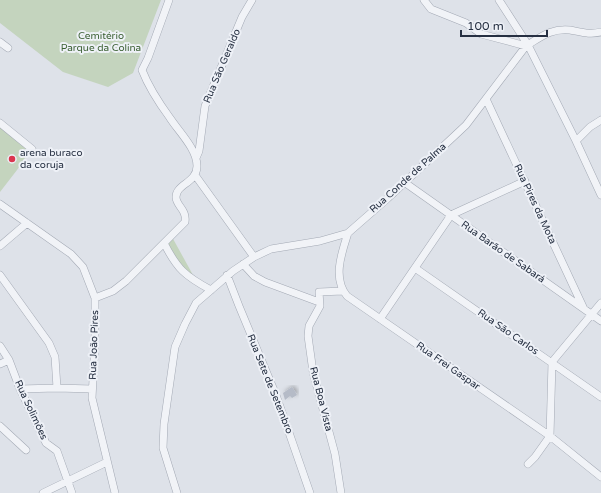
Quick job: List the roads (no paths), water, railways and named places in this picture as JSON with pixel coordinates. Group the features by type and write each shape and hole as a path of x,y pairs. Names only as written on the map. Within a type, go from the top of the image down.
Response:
{"street":[{"path":"169,0 142,70 151,90 189,145 196,158"},
{"name":"Rua São Geraldo","path":"195,176 197,167 196,158 199,151 205,106 242,17 252,0"},
{"path":"424,0 431,9 466,23 481,34 527,46"},
{"path":"499,0 527,46 576,141 601,195"},
{"path":"527,46 539,37 552,31 568,30 591,34 601,32"},
{"path":"0,42 8,48"},
{"name":"Rua Conde de Palma","path":"177,493 163,448 164,424 175,347 196,303 227,275 254,257 271,249 320,241 348,233 466,125 527,46"},
{"name":"Rua Pires da Mota","path":"486,99 584,310"},
{"path":"576,141 590,127 601,120"},
{"path":"0,123 32,149"},
{"path":"95,298 113,291 126,281 185,222 186,218 184,211 176,200 175,196 177,191 195,176 254,257"},
{"path":"380,319 451,215 525,181"},
{"name":"Rua Barão de Sabará","path":"404,182 601,321"},
{"name":"Rua João Pires","path":"0,204 71,254 83,267 95,298 95,342 92,398 115,493"},
{"path":"0,246 27,223"},
{"path":"343,291 340,277 340,260 348,233"},
{"path":"164,243 179,269 188,277 211,290"},
{"path":"243,264 254,276 265,282 320,304"},
{"name":"Rua São Carlos","path":"415,268 601,397"},
{"path":"0,275 49,343 55,357 57,388"},
{"name":"Rua Sete de Setembro","path":"227,275 276,395 310,493"},
{"name":"Rua Boa Vista","path":"341,493 335,454 313,372 308,336 309,326 320,304 319,292 343,291"},
{"name":"Rua Frei Gaspar","path":"343,291 346,296 550,436 601,477"},
{"path":"528,464 550,436 552,362 601,303"},
{"name":"Rua Solimões","path":"0,346 8,360 46,443 57,451 72,493"},
{"path":"0,364 8,360"},
{"path":"20,389 92,389"},
{"path":"0,426 26,450"},
{"path":"43,493 107,462"}],"place":[{"name":"arena buraco da coruja","path":"12,159"}],"park label":[{"name":"Cemitério Parque da Colina","path":"101,42"}]}
